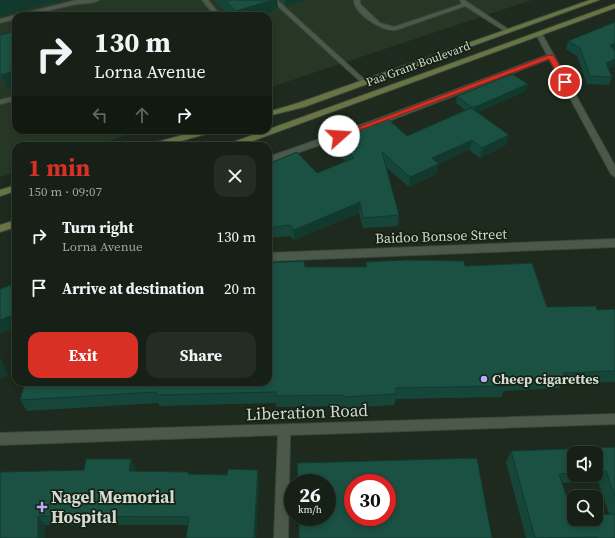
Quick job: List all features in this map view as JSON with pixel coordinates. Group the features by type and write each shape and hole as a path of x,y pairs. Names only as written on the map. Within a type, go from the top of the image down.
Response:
{"main road":[{"name":"Paa Grant Boulevard","path":"272,113 301,105 596,0"},
{"name":"Paa Grant Boulevard","path":"272,131 615,6"},
{"path":"301,105 312,117"},
{"path":"167,142 196,134"},
{"name":"Paa Grant Boulevard","path":"242,142 265,134"},
{"path":"0,193 12,189"},
{"path":"0,229 12,224"}],"street":[{"path":"539,34 615,174"},
{"path":"272,159 390,118 551,56"},
{"name":"Baidoo Bonsoe Street","path":"272,257 615,243"},
{"name":"Liberation Road","path":"0,439 615,419"},
{"path":"281,538 284,430"}],"lane":[{"path":"37,12 77,2 96,0"},
{"path":"205,0 215,12"},
{"path":"274,0 364,82"},
{"path":"357,0 357,4 381,27 386,29 394,29 463,2 508,31"},
{"path":"0,21 12,18"},
{"path":"0,102 12,99"}],"shaded area":[{"path":"0,0 532,0 272,87 272,12 12,12 12,134 130,134 106,142 12,142 12,173 0,177"}],"building":[{"path":"225,0 273,0 236,11"},
{"path":"615,22 615,43 610,45 615,51 615,59 606,63 612,77 590,76 580,48 568,41"},
{"path":"12,32 12,71 1,75 0,73 0,35"},
{"path":"512,74 528,84 475,107 471,107 457,96"},
{"path":"471,108 509,135 482,148 472,140 432,158 439,164 410,177 382,152 399,215 363,218 360,202 294,230 290,225 272,227 272,162 297,152 317,173 354,158 334,139 388,119 407,136"},
{"path":"405,260 464,261 465,266 532,263 547,307 596,306 597,310 615,309 615,371 563,373 565,377 505,380 506,386 396,388 396,394 343,397 343,395 276,396 276,392 156,395 156,392 20,400 24,386 272,386 272,263 304,261 305,267 367,267 366,262"},
{"path":"12,284 12,316 0,320 0,289"},
{"path":"603,447 615,447 615,497 606,471 603,471"},
{"path":"567,449 567,473 559,474 567,498 567,526 603,526 603,515 615,514 615,538 535,538 511,451"},
{"path":"477,458 492,538 299,538 299,526 336,526 336,474 298,474 297,463"},
{"path":"86,459 131,459 129,471 189,472 188,474 227,475 228,469 258,470 254,538 186,538 189,517 38,516 38,538 0,538 0,472 84,470"}],"place":[{"name":"Cheep cigarettes","path":"484,379"},
{"name":"Nagel Memorial Hospital","path":"42,507"}],"route":[{"path":"339,136 551,56 565,82"}]}
